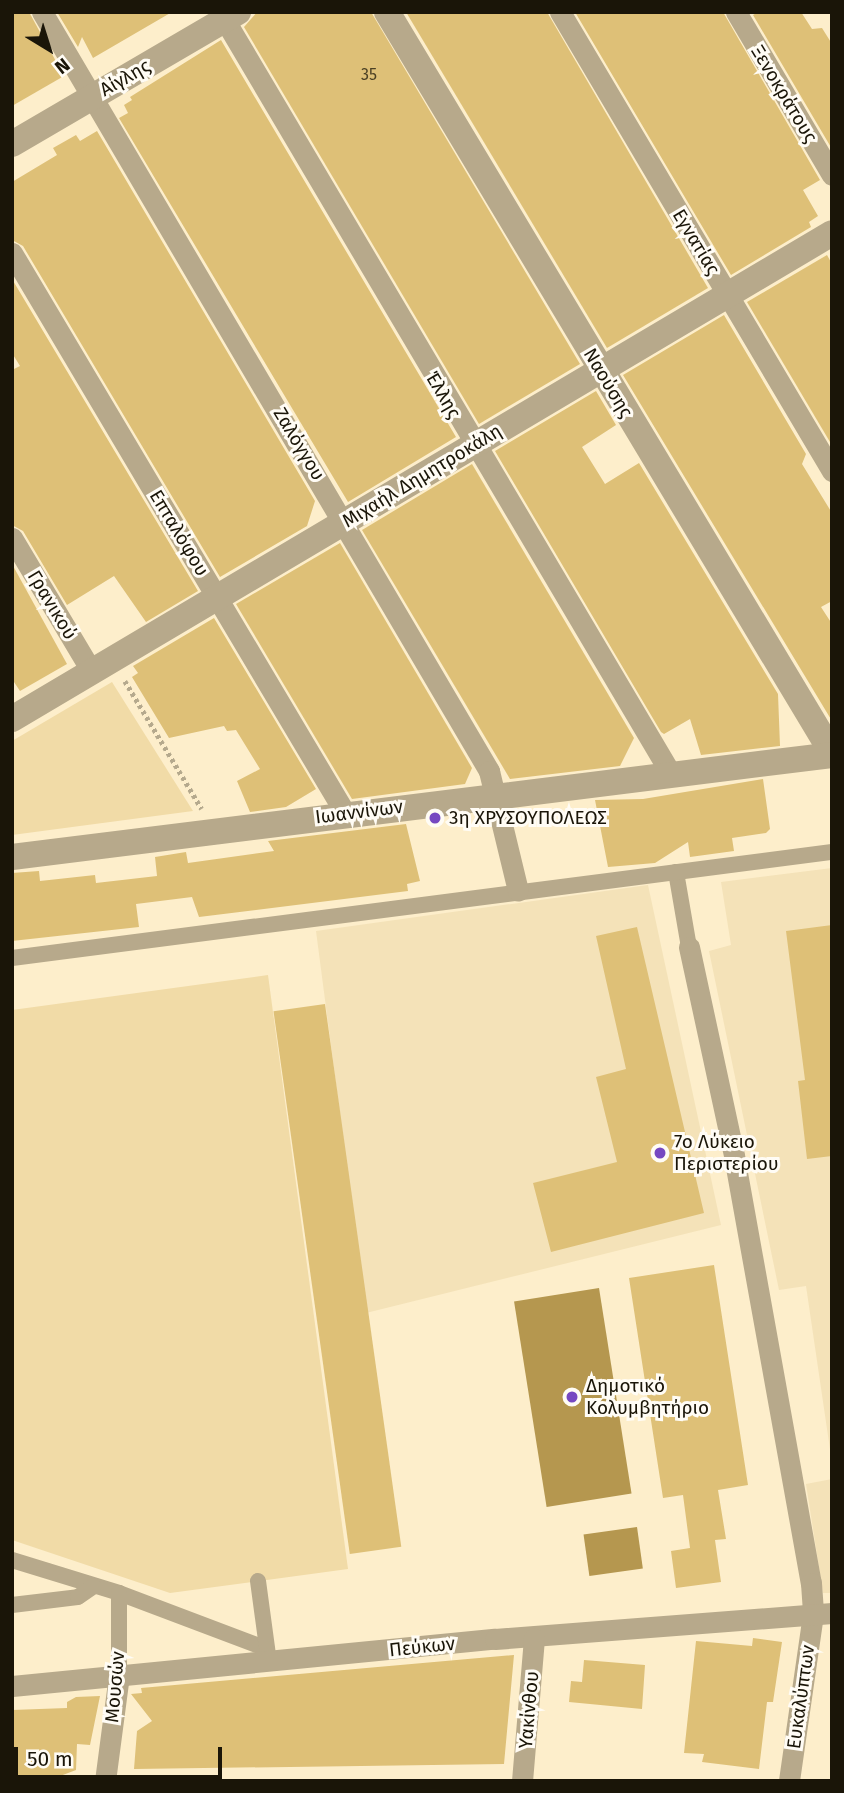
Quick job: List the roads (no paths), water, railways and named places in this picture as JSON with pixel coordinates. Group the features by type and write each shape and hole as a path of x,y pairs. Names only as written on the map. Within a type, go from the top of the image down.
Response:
{"street":[{"name":"Ζαλόγγου","path":"42,12 345,522 489,771 498,796 518,891"},
{"name":"Ναούσης","path":"387,12 832,754"},
{"name":"Εγνατίας","path":"560,12 832,471"},
{"name":"Ξενοκράτους","path":"736,12 832,175"},
{"name":"Αίγλης","path":"12,144 228,15"},
{"name":"Έλλης","path":"228,15 473,446 671,774"},
{"name":"Μιχαήλ Δημητροκάλη","path":"12,719 832,233"},
{"name":"Επταλόφου","path":"12,253 345,813"},
{"name":"Γρανικού","path":"12,538 103,666"},
{"name":"Ιωαννίνων","path":"12,858 345,813 832,754"},
{"path":"12,958 832,852"},
{"path":"676,872 689,947"},
{"name":"Ευκαλύπτων","path":"689,947 758,1285 811,1583 822,1613 789,1781"},
{"path":"12,1560 119,1594 268,1654 258,1581"},
{"path":"12,1605 78,1597 94,1586"},
{"name":"Μουσών","path":"105,1781 119,1675 119,1594"},
{"name":"Πεύκων","path":"12,1686 119,1675 268,1654 534,1639 822,1613"},
{"name":"Υακίνθου","path":"522,1781 534,1639"}],"place":[{"name":"3η ΧΡΥΣΟΥΠΟΛΕΩΣ","path":"435,818"},
{"name":"7ο Λύκειο Περιστερίου","path":"660,1153"},
{"name":"Δημοτικό Κολυμβητήριο","path":"572,1397"}]}
